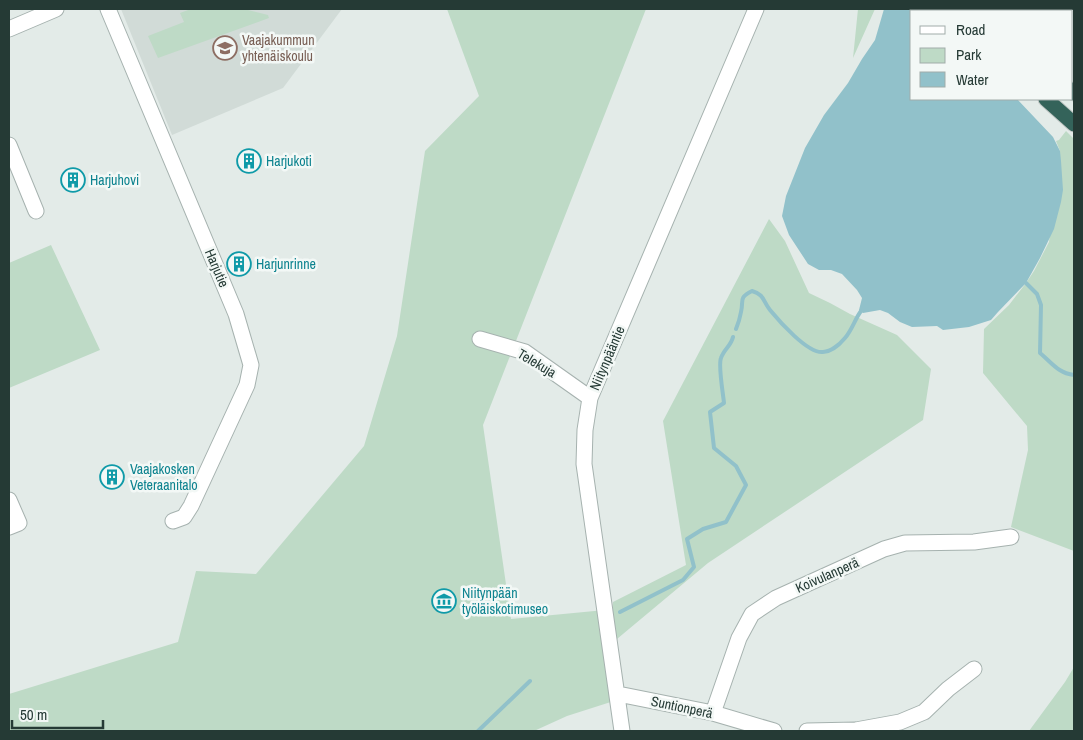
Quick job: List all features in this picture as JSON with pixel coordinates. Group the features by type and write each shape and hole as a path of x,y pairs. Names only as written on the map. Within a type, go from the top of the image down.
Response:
{"highway":[{"path":"1047,100 1074,124"}],"street":[{"path":"9,30 56,9"},
{"name":"Harjutie","path":"108,9 236,314 251,365 247,385 191,506 184,516 173,521"},
{"name":"Niitynpääntie","path":"622,731 584,464 585,430 590,398 756,9"},
{"path":"9,145 36,211"},
{"name":"Telekuja","path":"480,339 525,352 590,398"},
{"path":"9,500 19,523 9,527"},
{"name":"Koivulanperä","path":"712,713 739,638 752,614 776,598 884,549 905,543 974,542 1011,537"},
{"path":"807,731 856,730 900,722 924,712 974,669"},
{"name":"Suntionperä","path":"618,694 712,713 774,731"}],"shaded area":[{"name":"Vaajakummun yhtenäiskoulu","path":"121,9 342,9 283,88 172,135"}],"green space":[{"path":"191,9 244,9 268,15 269,18 158,58 148,36 184,22 180,13"},
{"path":"447,9 646,9 483,425 511,619 605,610 617,700 567,716 534,731 9,731 9,694 178,642 196,571 256,574 364,446 397,336 425,151 479,96"},
{"path":"858,9 875,9 853,58"},
{"path":"1066,131 1074,139 1074,551 1011,527 1028,450 1027,426 983,373 984,329 1009,305 1026,283 1049,242 1060,151 1056,141"},
{"path":"769,219 785,241 809,293 897,335 931,369 923,420 708,563 611,644 613,602 686,565 663,421"},
{"path":"51,245 100,350 9,388 9,263"},
{"path":"1074,667 1074,728 1072,731 1029,731 1065,682"}],"water":[{"path":"884,9 919,9 920,10 910,10 910,100 1018,100 1053,137 1060,151 1063,190 1054,229 1026,283 991,320 969,327 943,330 937,326 912,327 880,310 863,313 859,310 862,298 842,274 831,270 819,270 808,264 789,235 782,216 786,196 805,148 824,115 848,83 875,40"}],"waterway":[{"path":"1026,283 1037,294 1041,305 1040,353 1059,370 1074,375"},
{"path":"736,329 742,308 742,300 752,291 761,296 770,310 794,336 817,351 829,351 841,343 850,332 861,311"},
{"path":"620,612 683,580 694,567 687,539 703,529 726,522 746,485 736,466 714,448 710,412 724,403 720,362 733,337"},
{"path":"478,731 530,681"}],"place":[{"name":"Vaajakummun yhtenäiskoulu","path":"225,48"},
{"name":"Harjukoti","path":"249,161"},
{"name":"Harjuhovi","path":"73,180"},
{"name":"Harjunrinne","path":"239,264"},
{"name":"Vaajakosken Veteraanitalo","path":"112,477"},
{"name":"Niitynpään työläiskotimuseo","path":"444,601"}]}
